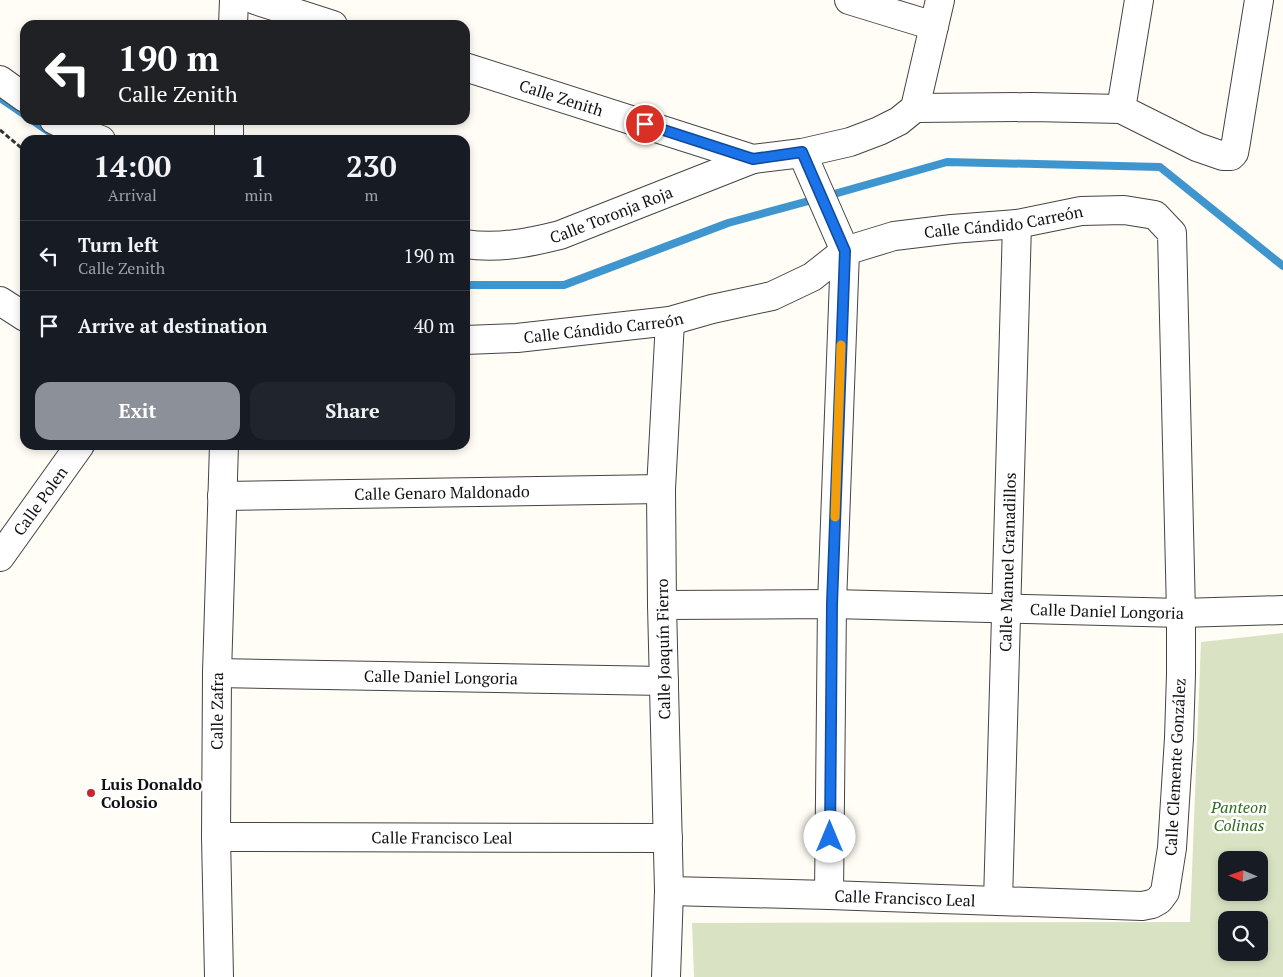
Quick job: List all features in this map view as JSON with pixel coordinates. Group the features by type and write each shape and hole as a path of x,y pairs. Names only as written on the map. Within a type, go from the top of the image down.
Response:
{"street":[{"path":"233,20 234,0"},
{"path":"255,0 317,20"},
{"path":"849,0 937,13 915,108 1032,107 1121,109 1197,147 1223,156 1231,156 1234,153 1259,0"},
{"path":"1121,109 1139,0"},
{"name":"Calle Zenith","path":"470,69 753,159 802,152 850,142 880,131 899,121 915,108"},
{"path":"0,80 20,94"},
{"path":"64,125 87,135"},
{"path":"802,152 840,240 832,604 829,895"},
{"name":"Calle Toronja Roja","path":"470,244 501,246 531,242 560,234 753,159"},
{"name":"Calle Cándido Carreón","path":"470,340 517,338 670,321 772,296 812,278 840,240 1017,224 1080,211 1124,210 1155,215 1172,233 1181,613"},
{"name":"Calle Manuel Granadillos","path":"998,901 1017,224"},
{"path":"0,301 20,314"},
{"name":"Calle Joaquín Fierro","path":"666,977 669,891 661,489 670,321"},
{"name":"Calle Polen","path":"4,544 76,450"},
{"name":"Calle Zafra","path":"218,977 216,837 217,673 224,450"},
{"name":"Calle Genaro Maldonado","path":"222,496 661,489"},
{"name":"Calle Daniel Longoria","path":"662,605 832,604 1181,613 1283,610"},
{"name":"Calle Clemente González","path":"1142,906 1159,900 1165,892 1172,848 1179,738 1181,613"},
{"name":"Calle Daniel Longoria","path":"217,673 664,681"},
{"name":"Calle Francisco Leal","path":"216,837 668,838"},
{"name":"Calle Francisco Leal","path":"669,891 1142,906"}],"path":[{"path":"0,130 20,147"}],"green space":[{"name":"Panteon Colinas","path":"1283,633 1283,977 694,977 692,923 1190,922 1201,642"}],"waterway":[{"path":"0,98 20,112"},
{"path":"39,125 54,135"},
{"path":"827,196 947,162 1160,167 1283,266"},
{"path":"470,285 564,285 728,223 816,199"}],"slow traffic":[{"path":"835,517 841,345"}],"place":[{"name":"Luis Donaldo Colosio","path":"91,793"}],"route":[{"path":"645,124 753,159 802,152 845,251 832,604 830,837"}]}
